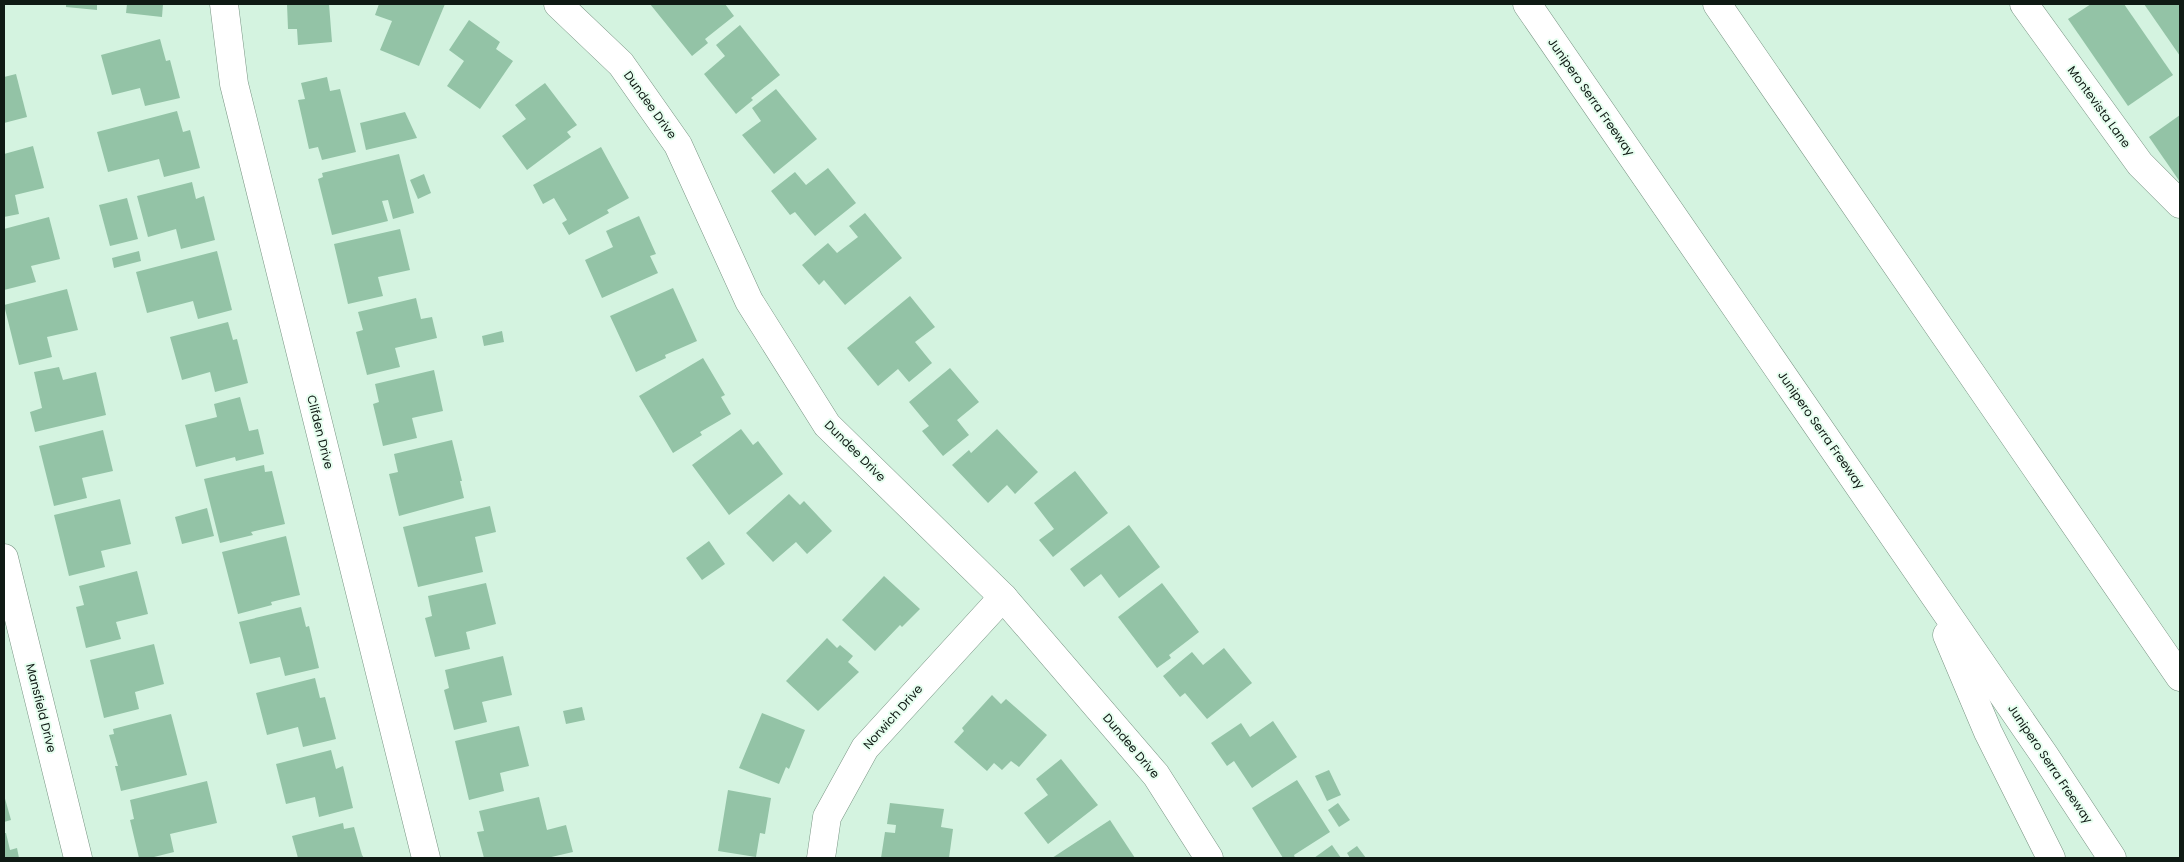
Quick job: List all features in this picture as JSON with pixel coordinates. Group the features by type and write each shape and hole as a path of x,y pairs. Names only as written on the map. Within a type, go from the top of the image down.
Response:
{"main road":[{"name":"Clifden Drive","path":"224,4 234,84 426,858"},
{"name":"Dundee Drive","path":"558,4 621,64 678,145 749,301 827,425 1003,597 1156,775 1209,858"},
{"name":"Junipero Serra Freeway","path":"1527,4 1926,583 2112,858"},
{"path":"1717,4 2180,677"},
{"name":"Montevista Lane","path":"2024,4 2140,164 2180,204"},
{"name":"Mansfield Drive","path":"4,558 78,858"},
{"path":"1926,583 1988,732 2051,858"},
{"name":"Norwich Drive","path":"820,858 827,816 865,748 1003,597"}],"building":[{"path":"66,4 97,4 97,10 66,7"},
{"path":"127,4 163,4 162,17 126,13"},
{"path":"287,4 329,4 332,42 298,45 297,29 288,29"},
{"path":"379,4 445,4 419,66 380,50 392,21 375,15"},
{"path":"650,4 725,4 734,16 705,39 708,43 692,56"},
{"path":"2091,4 2124,4 2173,75 2128,106 2068,19"},
{"path":"2144,4 2180,4 2180,56"},
{"path":"469,20 500,42 496,49 513,61 480,109 447,86 464,61 449,50"},
{"path":"740,25 780,75 751,98 753,100 736,114 704,74 725,56 716,45"},
{"path":"160,39 166,61 170,60 180,98 145,106 140,88 112,95 101,55"},
{"path":"16,74 27,117 4,123 4,77"},
{"path":"327,77 330,91 340,89 356,152 322,160 318,147 309,149 298,100 305,99 301,83"},
{"path":"545,83 577,125 567,132 571,137 527,170 502,136 526,119 515,105"},
{"path":"776,89 817,139 774,174 742,135 761,121 752,108"},
{"path":"177,111 183,132 190,130 200,168 164,177 159,159 108,172 97,132"},
{"path":"405,112 417,138 366,150 360,123"},
{"path":"2180,115 2180,182 2149,137"},
{"path":"33,146 44,188 15,195 19,214 4,217 4,154"},
{"path":"601,147 629,198 607,210 609,213 569,235 562,223 567,220 554,198 543,204 533,185"},
{"path":"399,154 414,213 393,219 388,200 382,201 388,221 332,235 318,179 323,177 322,173"},
{"path":"828,168 856,203 815,236 795,212 790,215 771,191 795,172 806,185"},
{"path":"424,174 431,193 418,199 410,180"},
{"path":"192,182 196,199 204,196 215,240 181,249 176,229 148,237 137,196"},
{"path":"127,198 138,239 110,246 99,205"},
{"path":"865,213 902,258 845,305 824,280 819,285 802,265 828,243 837,253 858,237 849,226"},
{"path":"639,216 656,254 650,256 658,273 602,298 585,260 613,247 606,231"},
{"path":"49,217 60,259 31,266 36,282 4,290 4,229"},
{"path":"400,229 410,270 378,277 383,296 348,304 334,244"},
{"path":"139,251 141,261 114,268 112,258"},
{"path":"217,251 232,310 198,319 193,301 147,313 136,272"},
{"path":"673,288 697,341 665,355 666,358 636,372 610,316"},
{"path":"67,289 78,330 47,337 52,357 19,365 4,305"},
{"path":"910,296 935,327 915,342 932,363 909,382 898,369 878,386 847,348"},
{"path":"416,298 421,319 432,317 437,338 395,348 400,367 367,375 356,332 363,330 358,312"},
{"path":"228,322 233,340 237,339 248,383 215,392 210,372 182,380 170,337"},
{"path":"502,331 504,342 484,346 482,336"},
{"path":"703,358 725,395 721,397 731,414 700,432 702,435 673,453 639,396"},
{"path":"59,367 63,380 96,372 106,415 35,432 30,412 42,408 34,372"},
{"path":"950,368 979,402 957,420 969,435 943,456 922,431 929,426 909,402"},
{"path":"434,370 443,411 412,418 417,438 383,446 373,404 379,402 375,384"},
{"path":"240,397 249,431 258,429 264,454 236,461 235,457 196,467 185,425 217,417 214,404"},
{"path":"741,429 753,445 758,441 783,474 729,515 692,465"},
{"path":"997,429 1038,472 1015,494 1007,485 988,503 952,465 969,450 971,453"},
{"path":"103,430 113,471 82,478 87,498 54,506 39,446"},
{"path":"452,440 464,498 399,516 389,474 398,472 394,454"},
{"path":"264,465 265,472 272,471 285,524 251,532 253,535 220,543 204,479"},
{"path":"1075,471 1108,513 1053,557 1039,540 1054,529 1034,503"},
{"path":"789,494 800,505 804,501 832,531 807,554 796,542 773,562 746,533"},
{"path":"120,499 131,544 101,551 105,567 69,576 54,515"},
{"path":"490,506 496,532 475,537 483,572 418,587 403,527"},
{"path":"207,508 214,536 182,544 175,517"},
{"path":"1129,525 1160,567 1119,598 1101,574 1084,587 1070,569"},
{"path":"286,536 300,595 271,602 272,605 238,614 222,552"},
{"path":"709,541 725,564 702,580 686,558"},
{"path":"137,571 148,614 116,622 121,639 86,648 76,607 84,605 79,586"},
{"path":"884,576 920,609 902,627 900,625 875,651 842,620"},
{"path":"486,583 496,624 466,632 470,649 435,657 425,618 432,616 428,596"},
{"path":"1162,583 1199,632 1169,655 1171,658 1157,668 1118,617"},
{"path":"301,607 306,627 309,626 319,668 285,676 280,657 250,664 239,622"},
{"path":"827,638 837,648 840,645 853,656 848,662 859,672 818,711 786,681"},
{"path":"154,644 164,684 135,692 139,709 104,718 90,660"},
{"path":"1224,648 1252,683 1207,719 1185,693 1180,697 1163,676 1192,652 1203,665"},
{"path":"503,656 512,695 482,702 487,722 454,730 444,690 449,688 445,670"},
{"path":"315,678 320,698 325,697 336,739 303,747 298,727 267,735 256,693"},
{"path":"992,695 1001,704 1006,699 1047,735 1019,767 1011,761 1002,770 994,763 987,771 954,742 964,731 962,728"},
{"path":"582,707 585,720 566,724 563,711"},
{"path":"762,713 805,730 789,769 786,767 779,784 739,768"},
{"path":"171,714 187,775 121,791 115,766 118,766 109,735 114,734 113,729"},
{"path":"1273,721 1297,757 1252,788 1234,761 1227,766 1211,743 1241,723 1250,737"},
{"path":"519,726 529,766 500,773 504,791 469,800 455,741"},
{"path":"331,750 336,769 343,766 353,808 319,817 315,797 286,804 276,764"},
{"path":"1061,759 1098,805 1048,844 1024,813 1048,795 1036,779"},
{"path":"1329,770 1341,795 1327,801 1315,776"},
{"path":"1297,780 1330,832 1294,855 1295,858 1283,858 1252,808"},
{"path":"207,781 217,823 170,834 174,852 150,858 139,858 130,820 134,819 130,800"},
{"path":"728,790 771,798 765,834 760,833 756,857 718,851"},
{"path":"4,795 11,820 4,822"},
{"path":"539,797 547,830 566,825 573,852 547,858 484,858 477,832 484,831 479,811"},
{"path":"890,803 944,809 941,827 953,829 949,858 881,858 885,832 895,833 896,825 887,824"},
{"path":"1338,803 1350,820 1339,827 1328,810"},
{"path":"1110,820 1135,858 1052,858"},
{"path":"343,823 344,829 354,827 364,858 298,858 292,836"},
{"path":"4,833 6,833 10,850 17,848 19,858 4,858"},
{"path":"1332,845 1341,858 1314,858"},
{"path":"1357,846 1366,858 1350,858 1347,853"}]}
